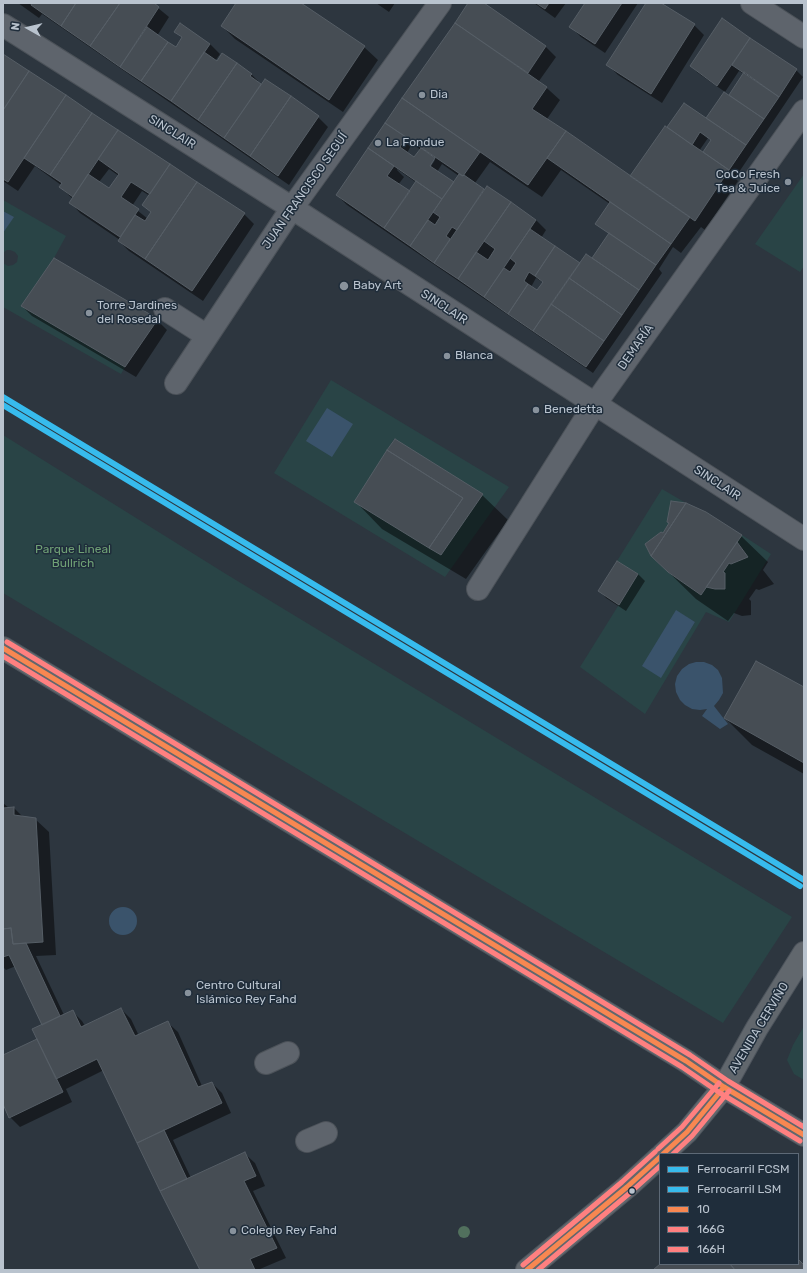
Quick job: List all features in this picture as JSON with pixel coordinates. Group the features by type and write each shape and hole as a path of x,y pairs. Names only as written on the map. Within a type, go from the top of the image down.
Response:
{"main road":[{"path":"3,648 686,1061 724,1087 804,1135"},
{"name":"AVENIDA CERVIÑO","path":"664,1153 687,1132 724,1087 757,1028 804,952"},
{"path":"527,1270 627,1187 659,1158"}],"street":[{"name":"JUAN FRANCISCO SEGUÍ","path":"176,383 292,208 440,3"},
{"path":"752,3 804,37"},
{"name":"SINCLAIR","path":"3,25 292,208 804,539"},
{"name":"DEMARÍA","path":"478,589 595,404 804,111"},
{"path":"165,309 207,336"},
{"path":"266,1063 288,1053"}],"green space":[{"path":"804,174 804,266 800,272 755,244"},
{"path":"3,200 66,236 54,258 21,306 125,367 121,374 3,307 3,263 8,266 13,265 17,262 18,256 15,252 10,250 3,253 3,233 13,217 3,211"},
{"path":"331,380 509,487 445,577 274,473","holes":["394,439 483,494 441,555 387,450"]},
{"name":"Parque Lineal Bullrich","path":"3,435 226,574 792,917 723,1023 3,593"},
{"path":"662,489 686,503 672,502 667,522 669,523 663,533 661,532 645,544 651,556 660,565 701,595 706,587 725,589 725,573 723,572 729,563 731,564 748,557 737,542 742,535 771,554 729,622 706,612 645,714 580,667 638,574 617,561","holes":["676,611 695,622 661,677 643,666"]},
{"path":"804,1026 804,1080 794,1074 787,1060 793,1045"}],"water":[{"path":"3,211 14,217 3,233"},
{"path":"327,408 353,424 332,457 306,441"},
{"path":"676,610 695,622 661,678 642,666"},
{"path":"704,662 712,665 718,670 722,678 723,693 714,706 728,724 720,729 702,716 707,709 692,709 680,700 676,692 675,684 677,676 682,669 689,664"},
{"path":"123,907 133,911 137,921 133,931 123,935 113,931 109,921 113,911"}],"building":[{"path":"32,3 76,3 61,26 31,5"},
{"path":"76,3 120,3 90,46 61,26"},
{"path":"120,3 154,3 159,7 120,67 90,46"},
{"path":"236,3 301,3 365,46 329,100 221,26"},
{"path":"468,3 484,3 546,46 528,73 455,23"},
{"path":"536,3 549,3 545,9"},
{"path":"585,3 622,3 595,44 569,27"},
{"path":"646,3 661,3 695,24 651,94 606,65"},
{"path":"722,18 750,38 717,86 690,66"},
{"path":"180,23 210,44 171,101 141,81 168,42 176,47 182,37 174,32"},
{"path":"455,23 547,87 532,109 566,131 528,185 402,98"},
{"path":"147,27 168,42 141,81 120,67"},
{"path":"750,38 797,69 779,97 732,65"},
{"path":"204,52 217,61 222,53 237,63 198,120 171,101"},
{"path":"3,54 29,71 4,109 3,109"},
{"path":"237,63 252,74 250,76 261,84 224,138 198,120"},
{"path":"29,71 66,95 8,182 3,179 3,110"},
{"path":"744,72 779,97 764,119 729,95"},
{"path":"265,79 291,96 250,156 224,138"},
{"path":"724,92 764,119 746,145 706,118"},
{"path":"66,95 92,113 50,175 24,158"},
{"path":"291,96 319,116 278,176 250,156"},
{"path":"402,98 480,152 463,176 385,123"},
{"path":"684,103 746,145 729,170 703,152 711,140 700,132 692,145 667,127"},
{"path":"92,113 118,130 73,197 59,187 62,183 50,175"},
{"path":"385,123 406,137 400,147 414,157 421,148 435,158 430,166 454,182 442,199 368,148"},
{"path":"665,126 729,170 695,221 630,176"},
{"path":"118,130 170,164 150,194 131,182 121,197 139,209 120,237 69,203 88,174 109,188 119,174 98,159"},
{"path":"566,131 690,217 671,244 547,158"},
{"path":"368,148 394,166 387,176 410,191 384,228 336,195"},
{"path":"170,164 197,182 145,259 118,241 135,215 145,221 151,212 142,205"},
{"path":"459,174 464,175 484,189 457,230 452,227 446,236 450,239 434,263 410,246 428,220 435,225 440,217 433,212"},
{"path":"416,181 442,199 410,246 384,228"},
{"path":"197,182 245,213 192,291 145,259"},
{"path":"487,186 511,202 458,279 434,263"},
{"path":"511,202 536,220 484,297 458,279 476,252 488,260 495,249 484,241"},
{"path":"610,202 671,244 656,265 595,224"},
{"path":"530,229 555,246 535,276 529,272 524,281 528,284 508,314 484,297 504,268 510,272 516,263 510,258"},
{"path":"609,233 656,265 639,290 592,258"},
{"path":"555,246 580,263 533,331 508,314 528,284 537,290 543,282 535,276"},
{"path":"586,254 639,290 622,315 569,278"},
{"name":"Torre Jardines del Rosedal","path":"54,258 158,319 125,367 21,306"},
{"path":"569,278 622,315 604,341 551,304"},
{"path":"551,304 604,341 586,367 533,331"},
{"path":"395,439 483,494 441,555 429,548 463,498 387,450"},
{"path":"387,450 463,498 429,548 354,502"},
{"path":"671,501 686,503 651,556 645,544 661,532 663,533 669,523 667,522"},
{"path":"686,503 706,512 742,535 701,595 668,572 651,556"},
{"path":"737,542 748,557 731,564 729,563 723,572 725,573 725,589 706,587"},
{"path":"617,561 638,574 619,605 598,591"},
{"path":"756,661 804,687 804,763 724,718"},
{"path":"14,807 14,815 36,818 43,942 13,944 11,928 3,929 3,808"},
{"path":"11,928 13,944 26,943 60,1016 42,1025 9,955 3,957 3,929"},
{"path":"121,1008 135,1036 168,1021 198,1087 212,1082 222,1103 137,1143 97,1059 56,1079 32,1029 73,1010 81,1027"},
{"path":"37,1039 63,1092 9,1118 3,1104 3,1055"},
{"path":"164,1130 187,1179 160,1191 137,1143"},
{"path":"245,1152 256,1176 244,1181 277,1248 250,1259 255,1270 200,1270 160,1191"},
{"path":"799,1260 804,1265 804,1270 735,1270 731,1265 799,1265"},
{"path":"659,1265 731,1265 735,1270 653,1270"}],"rail line":[{"name":"FCSM","path":"3,397 804,880"},
{"name":"LSM","path":"3,405 800,886"}],"transit line":[{"name":"166H","path":"7,642 690,1055 728,1081 804,1127"},
{"name":"10","path":"3,648 686,1061 724,1087 804,1135"},
{"name":"166G","path":"3,656 682,1067 720,1093 800,1141"},
{"name":"166H","path":"658,1149 682,1127 719,1083"},
{"name":"10","path":"664,1153 687,1132 724,1087"},
{"name":"166G","path":"674,1153 692,1136 729,1091"},
{"name":"166H","path":"523,1265 622,1182 655,1152"},
{"name":"10","path":"527,1270 627,1187 659,1158"},
{"name":"166G","path":"538,1270 659,1167"}],"place":[{"name":"Dia","path":"422,95"},
{"name":"La Fondue","path":"378,143"},
{"name":"CoCo Fresh Tea & Juice","path":"788,182"},
{"name":"Baby Art","path":"344,286"},
{"name":"Torre Jardines del Rosedal","path":"89,313"},
{"name":"Blanca","path":"447,356"},
{"name":"Benedetta","path":"536,410"},
{"name":"Centro Cultural Islámico Rey Fahd","path":"188,993"},
{"name":"Colegio Rey Fahd","path":"233,1231"}]}
